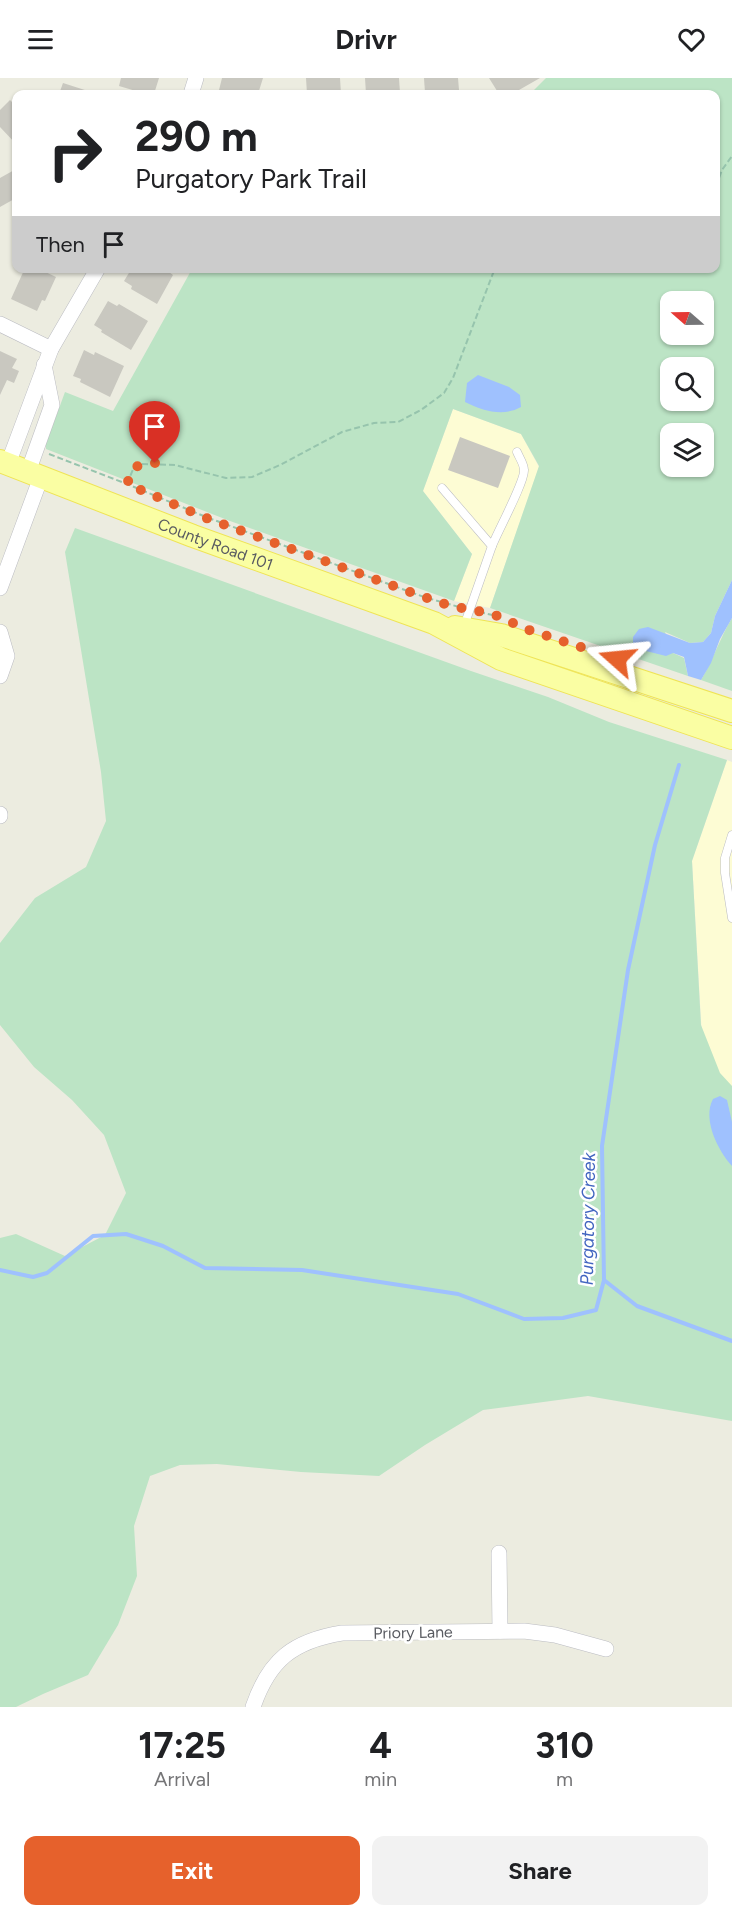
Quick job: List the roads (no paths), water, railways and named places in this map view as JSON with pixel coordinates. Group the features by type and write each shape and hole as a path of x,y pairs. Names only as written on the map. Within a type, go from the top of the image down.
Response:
{"main road":[{"name":"County Road 101","path":"19,468 193,536 434,623 465,625 501,635 732,711"},
{"name":"County Road 101","path":"465,625 501,659 732,738"}],"street":[{"path":"0,588 19,468 44,365 95,273"},
{"path":"0,324 51,349"},
{"path":"19,468 36,450 52,405 44,365"},
{"path":"0,632 7,656 0,676"},
{"path":"500,1553 500,1631"},
{"name":"Priory Lane","path":"253,1707 267,1675 280,1658 299,1645 319,1637 342,1633 525,1631 555,1635 606,1649"}],"lane":[{"path":"465,625 492,546 522,482 524,468 517,452"},
{"path":"442,488 492,546"},
{"path":"732,835 725,865 732,918"}],"water":[{"path":"478,375 509,387 520,395 521,407 507,412 493,412 465,402 467,383"},
{"path":"732,580 732,618 701,680 688,676 684,657 673,653 666,656 642,650 633,645 633,637 639,629 648,627 690,643 703,642 711,633 715,616"},
{"path":"720,1096 727,1100 732,1122 732,1166 717,1143 710,1125 710,1107 713,1099"}],"waterway":[{"name":"Purgatory Creek","path":"0,1270 33,1277 47,1273 93,1236 126,1234 163,1246 205,1268 302,1270 458,1294 524,1319 563,1318 596,1310 604,1280 602,1146 628,970 655,845 679,765"},
{"path":"604,1280 637,1306 732,1341"}]}
